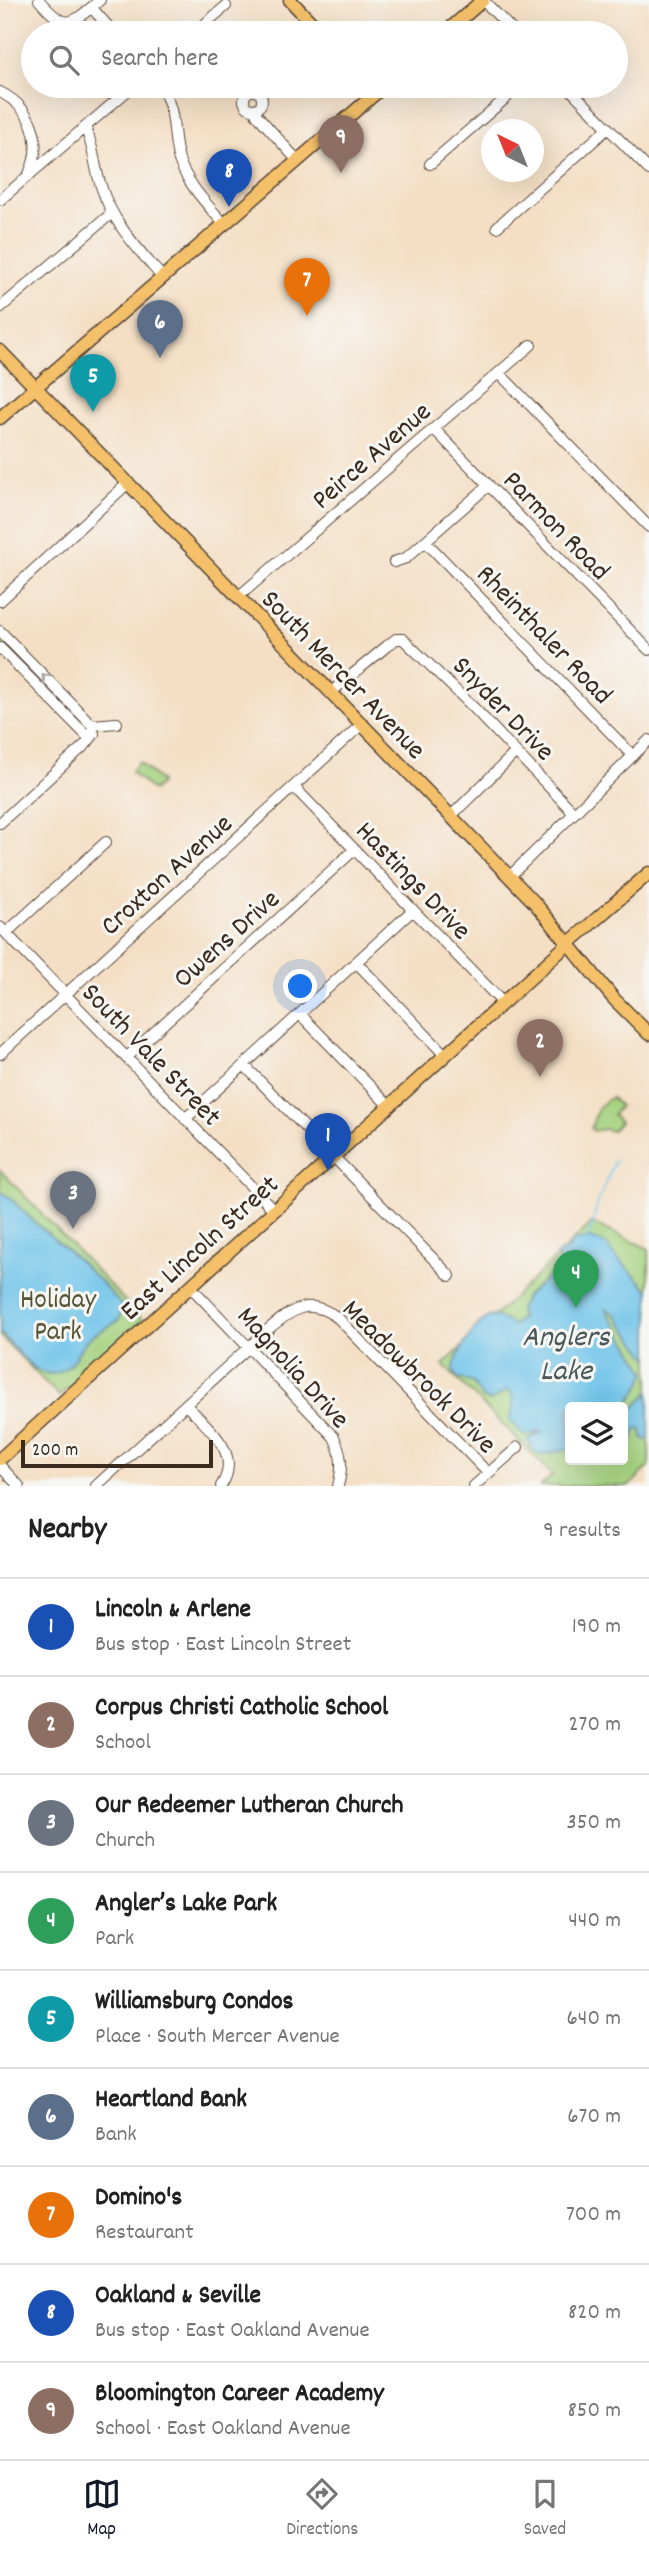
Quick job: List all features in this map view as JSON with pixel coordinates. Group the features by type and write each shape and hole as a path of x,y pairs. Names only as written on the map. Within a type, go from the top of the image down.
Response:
{"main road":[{"path":"290,0 310,21"},
{"path":"459,21 483,0"},
{"path":"0,418 365,98"},
{"name":"South Mercer Avenue","path":"0,351 509,877 569,943 614,999 649,1034"},
{"name":"East Lincoln Street","path":"0,1459 649,873"}],"street":[{"path":"39,0 53,16 63,21"},
{"path":"69,21 78,19 100,0"},
{"path":"483,0 503,21"},
{"path":"208,21 226,6"},
{"path":"92,8 103,21"},
{"path":"0,92 19,105 33,127 36,152 29,176"},
{"path":"0,201 119,98"},
{"path":"167,98 173,111 177,153 189,182 224,224"},
{"path":"430,164 506,98"},
{"path":"579,98 649,170"},
{"path":"255,109 257,115 297,160"},
{"path":"85,127 92,142 100,184 112,213 127,236 162,277"},
{"path":"497,227 608,128"},
{"path":"0,308 112,213"},
{"name":"Peirce Avenue","path":"238,597 531,345"},
{"path":"499,373 649,527"},
{"name":"Parmon Road","path":"435,429 649,650"},
{"path":"0,601 127,484"},
{"path":"394,562 406,558 489,485"},
{"name":"Rheinthaler Road","path":"425,541 633,756"},
{"path":"0,631 92,725 94,734 0,823"},
{"name":"Snyder Drive","path":"330,693 400,638 410,643 574,813"},
{"path":"0,648 90,738"},
{"path":"92,725 117,723"},
{"name":"Croxton Avenue","path":"0,1054 361,725"},
{"path":"509,877 649,740"},
{"path":"450,817 516,752"},
{"name":"Hastings Drive","path":"294,787 503,1003"},
{"path":"3,930 106,842"},
{"name":"Owens Drive","path":"126,1058 354,850"},
{"path":"185,1119 413,910"},
{"name":"South Vale Street","path":"3,930 274,1210"},
{"path":"356,963 445,1055"},
{"path":"300,1014 389,1106"},
{"path":"244,1065 450,1276"},
{"name":"Magnolia Drive","path":"190,1286 334,1437 342,1466 338,1486"},
{"name":"Meadowbrook Drive","path":"96,1486 297,1308 317,1307 338,1318 488,1473"},
{"path":"186,1405 222,1442 228,1453 229,1469 221,1486"},
{"path":"474,1486 518,1447"},
{"path":"0,1466 19,1486"}],"green space":[{"path":"0,635 89,729 88,731 0,644"},
{"path":"139,762 160,781 153,791 131,772"},
{"path":"611,1097 620,1106 613,1115 620,1122 612,1131 593,1131 591,1128 598,1108"},
{"name":"Holiday Park","path":"0,1170 143,1320 59,1396 0,1336"},
{"name":"Anglers Lake","path":"592,1223 649,1249 649,1467 629,1486 541,1486 553,1475 443,1365"}],"water":[{"name":"Holiday Park","path":"0,1191 83,1265 122,1306 119,1320 91,1337 71,1363 58,1372 49,1374 39,1371 22,1358 0,1333"},
{"name":"Anglers Lake","path":"589,1238 603,1242 649,1290 649,1359 615,1314 605,1308 646,1372 628,1403 565,1402 565,1449 541,1456 533,1450 528,1440 544,1431 525,1436 510,1421 513,1400 508,1390 491,1401 482,1398 473,1383 458,1378 453,1371 468,1339 487,1318 495,1316 514,1325 521,1317 519,1310 526,1296 549,1277 567,1276 581,1282 587,1279 586,1276 563,1268 556,1255 569,1248 574,1239 578,1241"},
{"path":"649,1392 649,1440 643,1439 641,1429 637,1428 632,1440 628,1440 628,1415"}],"waterway":[{"path":"589,1238 597,1205 615,1160"}],"place":[{"name":"Bloomington Career Academy","path":"341,173"},
{"name":"Oakland & Seville","path":"229,207"},
{"name":"Domino's","path":"307,316"},
{"name":"Heartland Bank","path":"160,358"},
{"name":"Williamsburg Condos","path":"93,412"},
{"name":"Corpus Christi Catholic School","path":"540,1077"},
{"name":"Lincoln & Arlene","path":"328,1171"},
{"name":"Our Redeemer Lutheran Church","path":"73,1229"},
{"name":"Angler’s Lake Park","path":"576,1308"}]}
